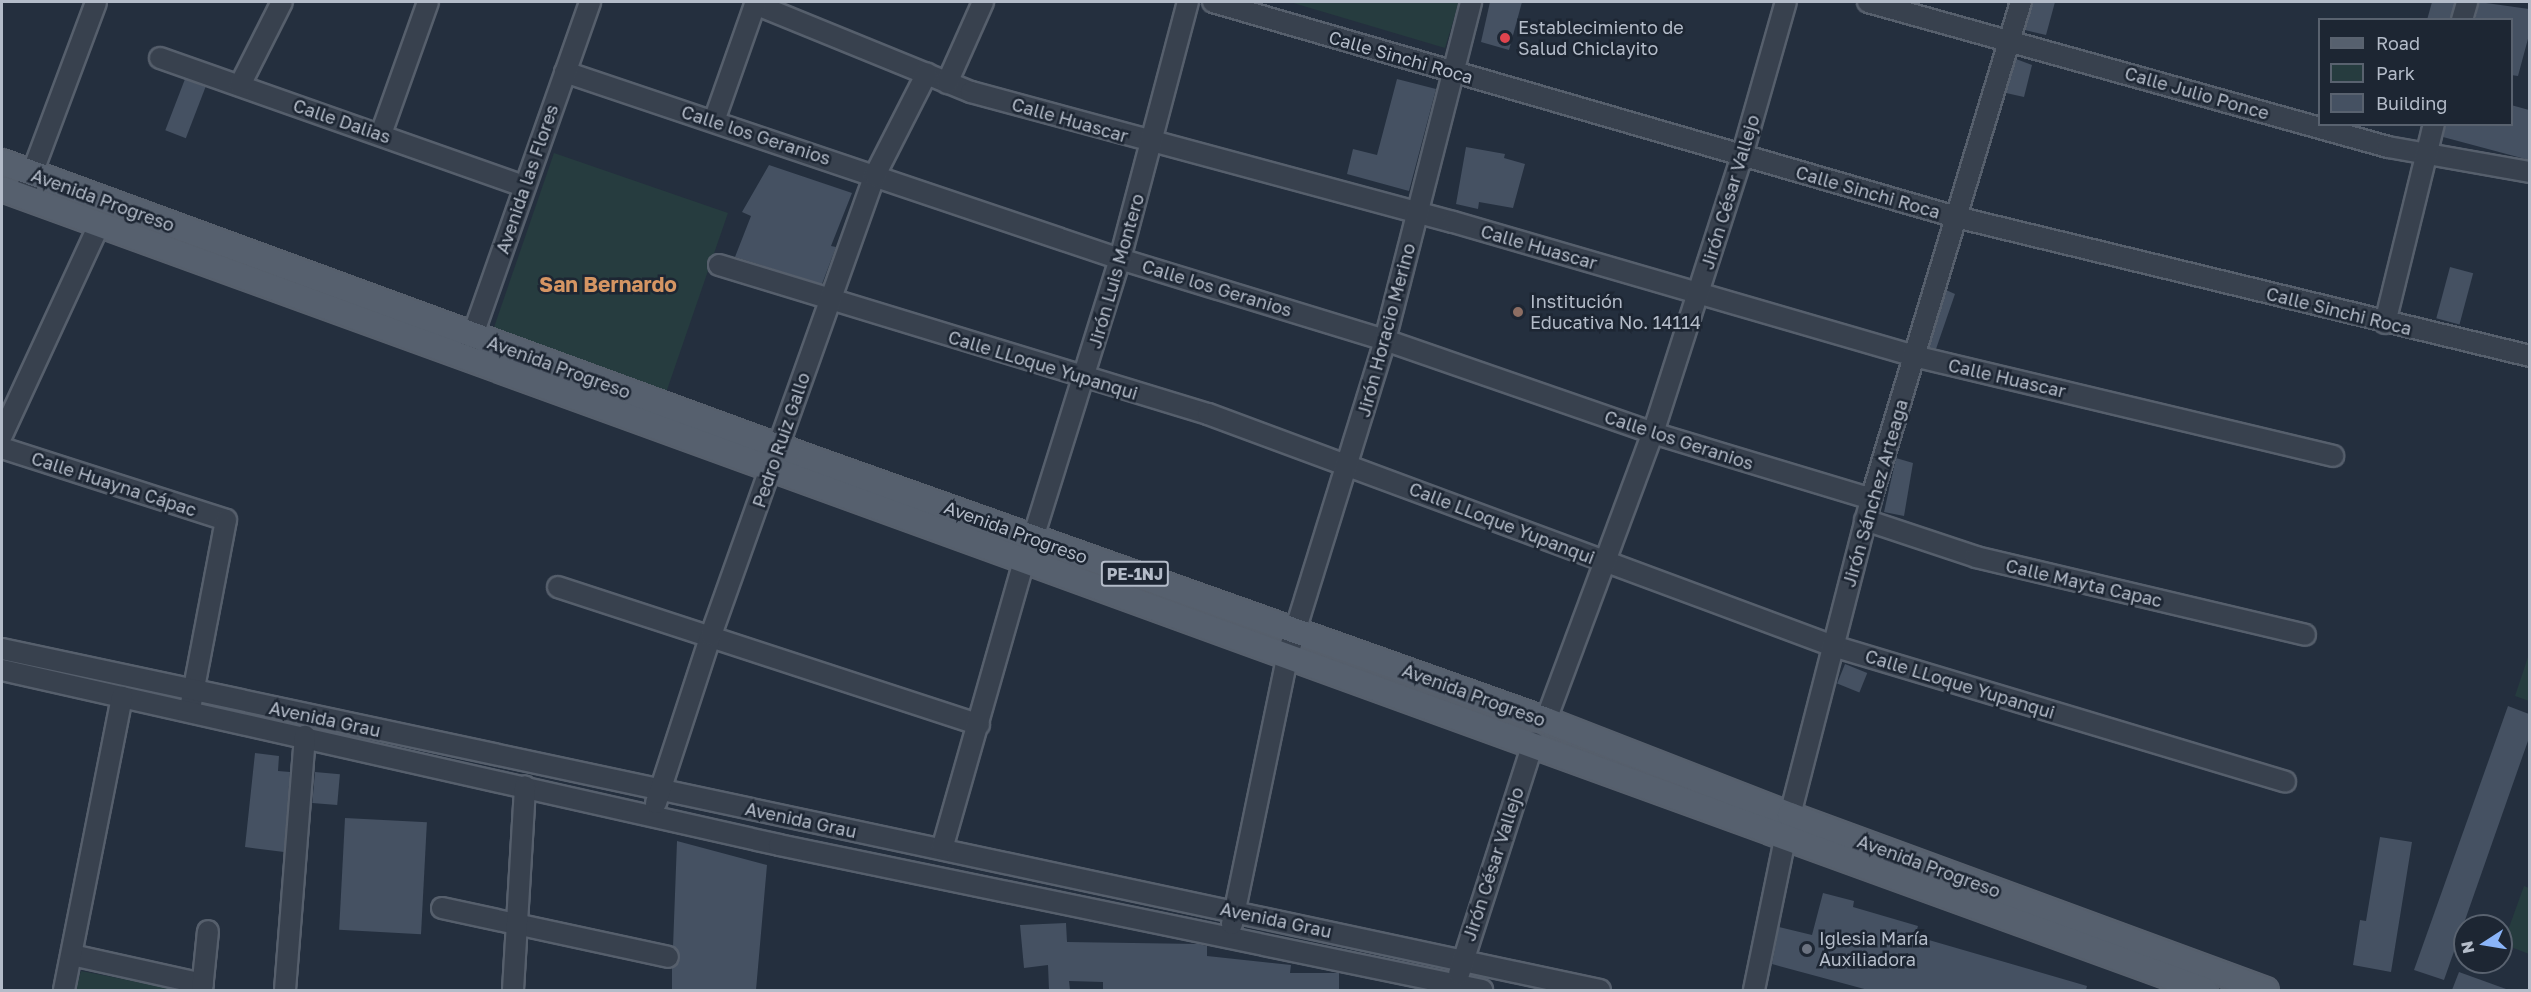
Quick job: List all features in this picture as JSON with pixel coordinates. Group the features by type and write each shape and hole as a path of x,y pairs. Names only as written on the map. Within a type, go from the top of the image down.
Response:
{"main road":[{"name":"Avenida Progreso","path":"2,162 469,347 771,470 1024,562 1546,720 1788,825 2205,990"},
{"name":"Avenida Progreso","path":"12,193 99,225 779,447 1034,538 1533,743 1788,825 2266,990"}],"street":[{"path":"12,193 32,174 96,2"},
{"path":"240,85 282,2"},
{"path":"381,134 428,2"},
{"name":"Avenida las Flores","path":"469,347 523,186 590,2"},
{"path":"947,83 983,2"},
{"name":"Jirón Luis Montero","path":"1034,538 1120,259 1188,2"},
{"name":"Calle Sinchi Roca","path":"1213,2 1956,217 2385,323 2529,356"},
{"name":"Jirón Horacio Merino","path":"1229,938 1292,643 1385,340 1451,71 1471,2"},
{"name":"Jirón César Vallejo","path":"1546,720 1607,563 1653,433 1742,156 1786,2"},
{"name":"Calle Julio Ponce","path":"1868,2 2388,147 2529,172"},
{"name":"Jirón Sánchez Arteaga","path":"1754,990 1788,825 1871,500 2022,2"},
{"path":"2463,18 2467,2"},
{"path":"714,121 756,3"},
{"name":"Calle Huascar","path":"756,3 947,83 1152,144 1417,213 1914,356 2333,456"},
{"name":"Calle Dalias","path":"160,58 381,134 523,186"},
{"name":"Calle los Geranios","path":"565,72 1120,259 1385,340 1653,433 1871,500"},
{"name":"Pedro Ruiz Gallo","path":"653,814 658,790 711,635 875,175 927,74"},
{"path":"2385,323 2434,126"},
{"path":"2,435 99,225"},
{"name":"Calle LLoque Yupanqui","path":"719,265 830,301 1208,414 1833,646 2285,782"},
{"name":"Calle Huayna Cápac","path":"2,448 226,520 194,692"},
{"name":"Calle Mayta Capac","path":"1866,520 1976,557 2306,635"},
{"path":"942,849 1024,562"},
{"path":"558,587 711,635 979,725"},
{"name":"Avenida Grau","path":"2,649 194,692 1235,910 1600,990"},
{"name":"Avenida Grau","path":"2,670 653,814 779,845 1482,990"},
{"path":"189,712 194,692"},
{"path":"64,990 122,697"},
{"path":"285,990 305,736"},
{"name":"Jirón César Vallejo","path":"1457,985 1461,960 1533,743"},
{"path":"513,990 525,786"},
{"path":"441,908 668,957"},
{"path":"72,955 203,987 208,931"}],"green space":[{"path":"1290,2 1459,2 1445,48"},
{"path":"554,153 728,213 666,393 492,333"},
{"path":"2529,654 2530,701 2515,696"},
{"path":"2524,886 2529,888 2529,954 2513,948 2513,916"},
{"path":"81,971 179,990 76,990"}],"building":[{"path":"1490,2 1522,2 1509,50 1481,42"},
{"path":"2033,2 2055,2 2046,35 2025,30"},
{"path":"2432,2 2455,2 2451,18 2428,18"},
{"path":"2479,2 2529,9 2529,35 2518,76 2513,75 2513,18 2475,18"},
{"path":"2016,59 2032,65 2024,97 2006,93"},
{"path":"185,79 206,87 186,138 165,130"},
{"path":"1397,79 1436,89 1409,191 1347,174 1353,149 1377,155"},
{"path":"2513,106 2529,110 2529,160 2443,137 2446,126 2513,126"},
{"path":"1466,147 1505,154 1504,158 1525,164 1513,208 1479,202 1478,209 1456,204"},
{"path":"769,165 852,193 831,246 836,247 822,284 735,257 751,216 742,212"},
{"path":"2450,267 2473,273 2459,324 2436,318"},
{"path":"1946,290 1955,294 1936,349 1929,347"},
{"path":"1896,458 1913,463 1904,516 1884,512"},
{"path":"1845,664 1867,673 1859,692 1837,683"},
{"path":"2508,706 2529,714 2529,738 2467,914 2453,914 2453,954 2444,980 2414,970"},
{"path":"255,753 279,756 278,771 290,772 284,852 245,847"},
{"path":"315,772 340,774 337,805 312,803"},
{"path":"345,818 427,822 421,934 339,930"},
{"path":"2380,837 2412,842 2391,972 2353,965 2360,920 2366,921"},
{"path":"677,841 767,865 756,990 672,990 672,968 680,959 673,947"},
{"path":"1823,893 1854,901 1853,907 1918,926 1915,936 2087,986 2086,990 1868,990 1772,964 1779,927 1812,935"},
{"path":"1066,923 1067,942 1199,944 1207,946 1207,956 1291,965 1290,973 1339,973 1339,990 1103,990 1103,982 1069,981 1070,990 1049,990 1048,965 1024,968 1020,925"},
{"path":"2458,974 2465,974 2506,989 2505,990 2452,990"}],"place":[{"name":"Establecimiento de Salud Chiclayito","path":"1505,38"},
{"name":"Institución Educativa No. 14114","path":"1518,312"},
{"name":"Iglesia María Auxiliadora","path":"1807,949"}],"district":[{"name":"San Bernardo","path":"608,284"}]}
